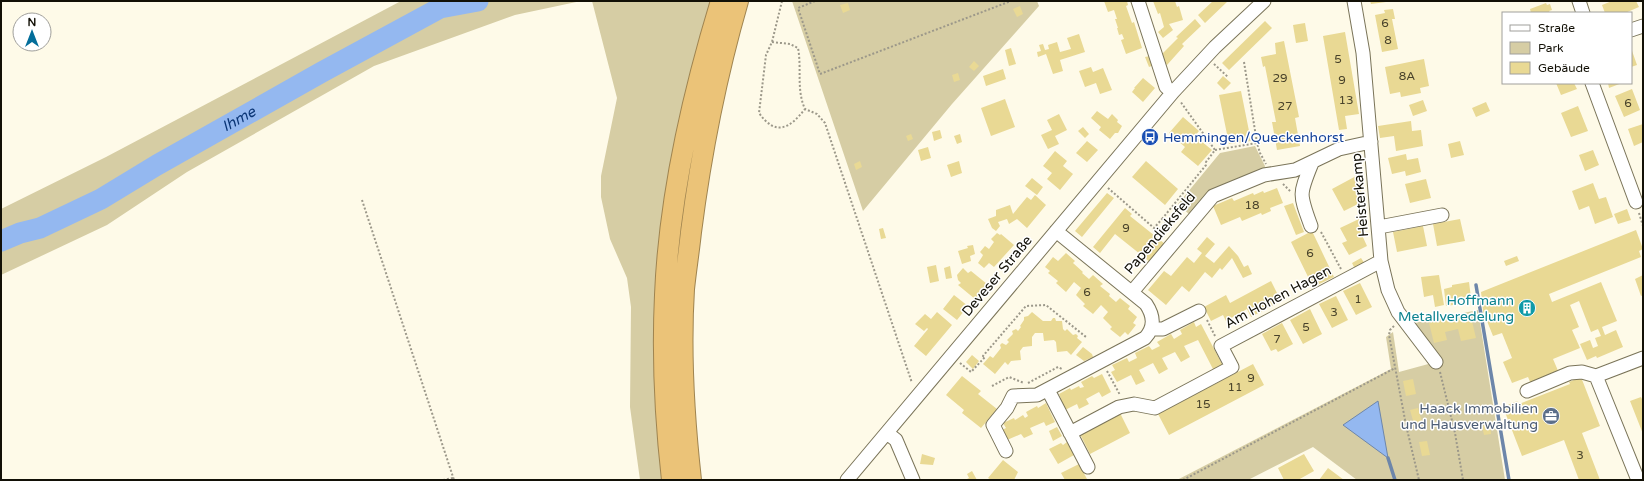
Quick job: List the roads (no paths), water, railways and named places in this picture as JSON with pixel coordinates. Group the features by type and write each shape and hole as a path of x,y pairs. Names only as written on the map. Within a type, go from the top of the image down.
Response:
{"highway":[{"path":"672,480 666,429 664,373 665,294 670,239 681,164 695,99 721,1"},
{"path":"691,480 685,430 683,370 684,289 696,192 712,103 738,1"}],"street":[{"path":"1138,1 1166,87 1173,92"},
{"name":"Deveser Straße","path":"847,480 1173,92 1240,22 1264,1"},
{"name":"Heisterkamp","path":"1354,1 1363,53 1381,261 1388,290 1398,312 1436,362"},
{"path":"1578,1 1583,12"},
{"path":"1632,30 1643,26"},
{"path":"1592,84 1636,202"},
{"name":"Papendieksfeld","path":"1132,292 1213,196 1264,175 1295,170 1339,149 1371,142"},
{"path":"1311,226 1302,201 1301,191 1312,163"},
{"path":"1379,227 1442,215"},
{"path":"1006,451 993,425 1007,408 1013,396 1037,395 1048,390 1145,338 1152,329 1153,320 1151,311 1146,304 1056,231"},
{"name":"Am Hohen Hagen","path":"1070,432 1119,407 1134,404 1155,408 1232,367 1221,346 1381,261"},
{"path":"1152,329 1162,329 1199,311"},
{"path":"1527,391 1570,373 1582,372 1596,376 1643,358"},
{"path":"1596,376 1638,480"},
{"path":"1048,390 1088,467"},
{"path":"887,433 896,440 912,480"}],"water":[{"path":"1378,401 1388,458 1343,425"}],"waterway":[{"name":"Ihme","path":"1,241 20,233 40,228 101,199 157,165 322,72 440,8 478,1"},
{"path":"1476,285 1509,480"},
{"path":"1388,458 1395,480"}],"place":[{"name":"Hemmingen/Queckenhorst","path":"1150,137"},
{"name":"Hoffmann Metallveredelung","path":"1527,308"},
{"name":"Haack Immobilien und Hausverwaltung","path":"1551,416"}]}
